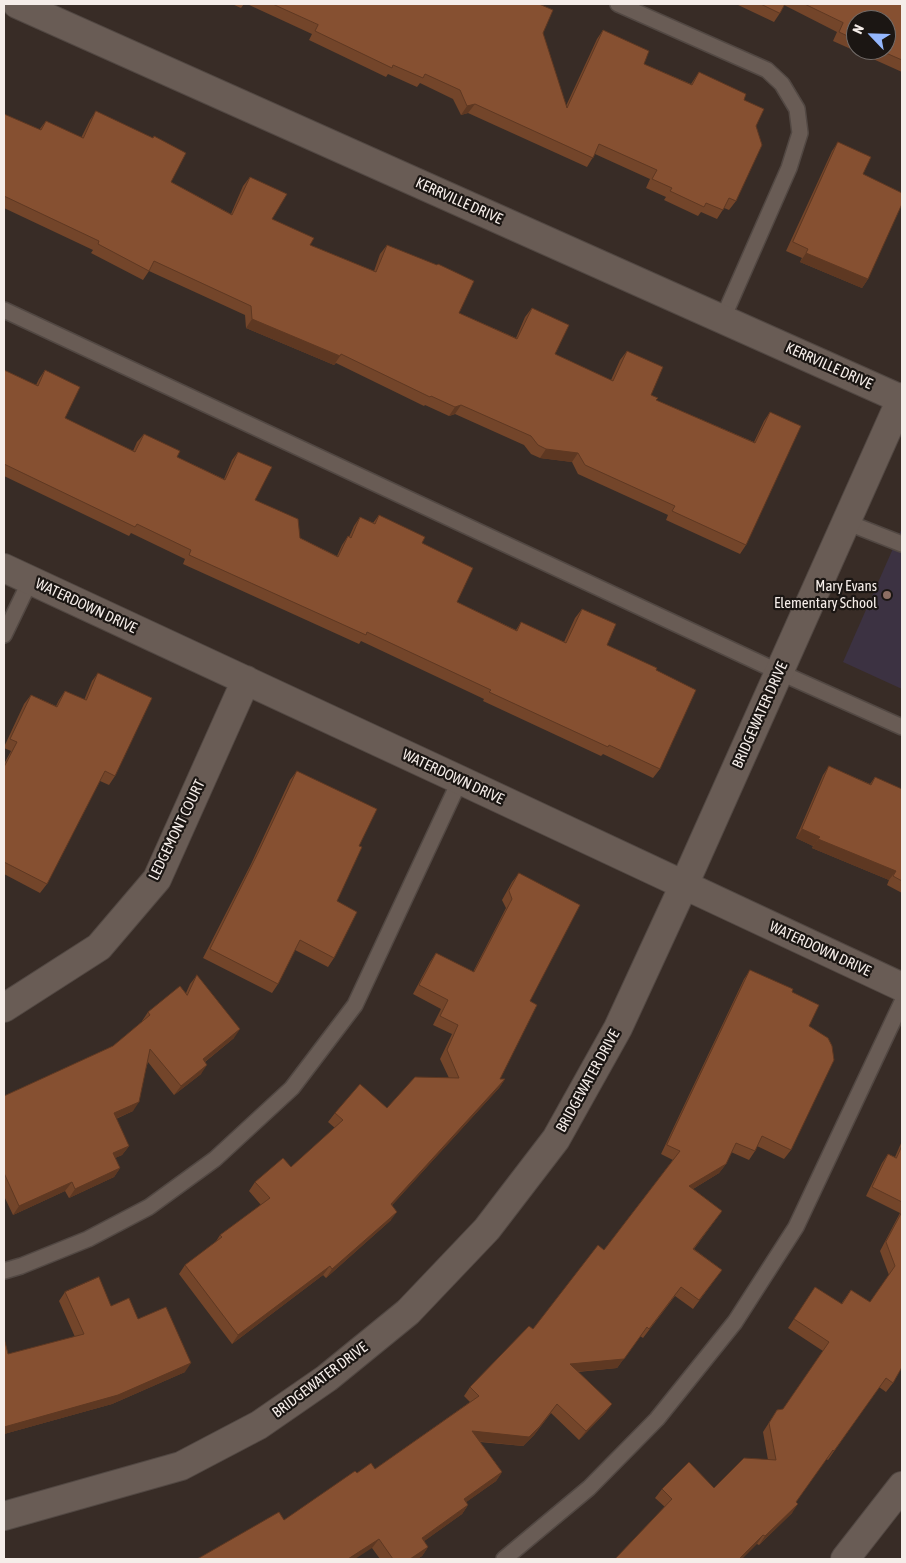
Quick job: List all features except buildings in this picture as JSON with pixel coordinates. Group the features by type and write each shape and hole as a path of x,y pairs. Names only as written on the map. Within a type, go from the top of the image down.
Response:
{"street":[{"name":"KERRVILLE DRIVE","path":"17,4 902,398"},
{"name":"BRIDGEWATER DRIVE","path":"4,1516 181,1466 259,1425 327,1378 408,1312 487,1230 556,1139 618,1028 902,398"},
{"name":"WATERDOWN DRIVE","path":"4,568 902,987"},
{"name":"LEDGEMONT COURT","path":"4,1008 99,947 156,879 246,680"},
{"path":"845,1559 902,1486"}],"lane":[{"path":"618,4 767,70 782,84 797,109 800,133 789,168 723,318"},
{"path":"4,310 779,672 902,727"},
{"path":"846,522 902,544"},
{"path":"4,635 30,580"},
{"path":"4,1271 22,1266 88,1239 149,1207 215,1159 292,1088 355,1005 460,780"},
{"path":"504,1559 588,1488 657,1419 736,1322 796,1227 902,1002"}],"shaded area":[{"name":"Mary Evans Elementary School","path":"902,528 902,689 843,662"}],"place":[{"name":"Mary Evans Elementary School","path":"887,595"}]}
